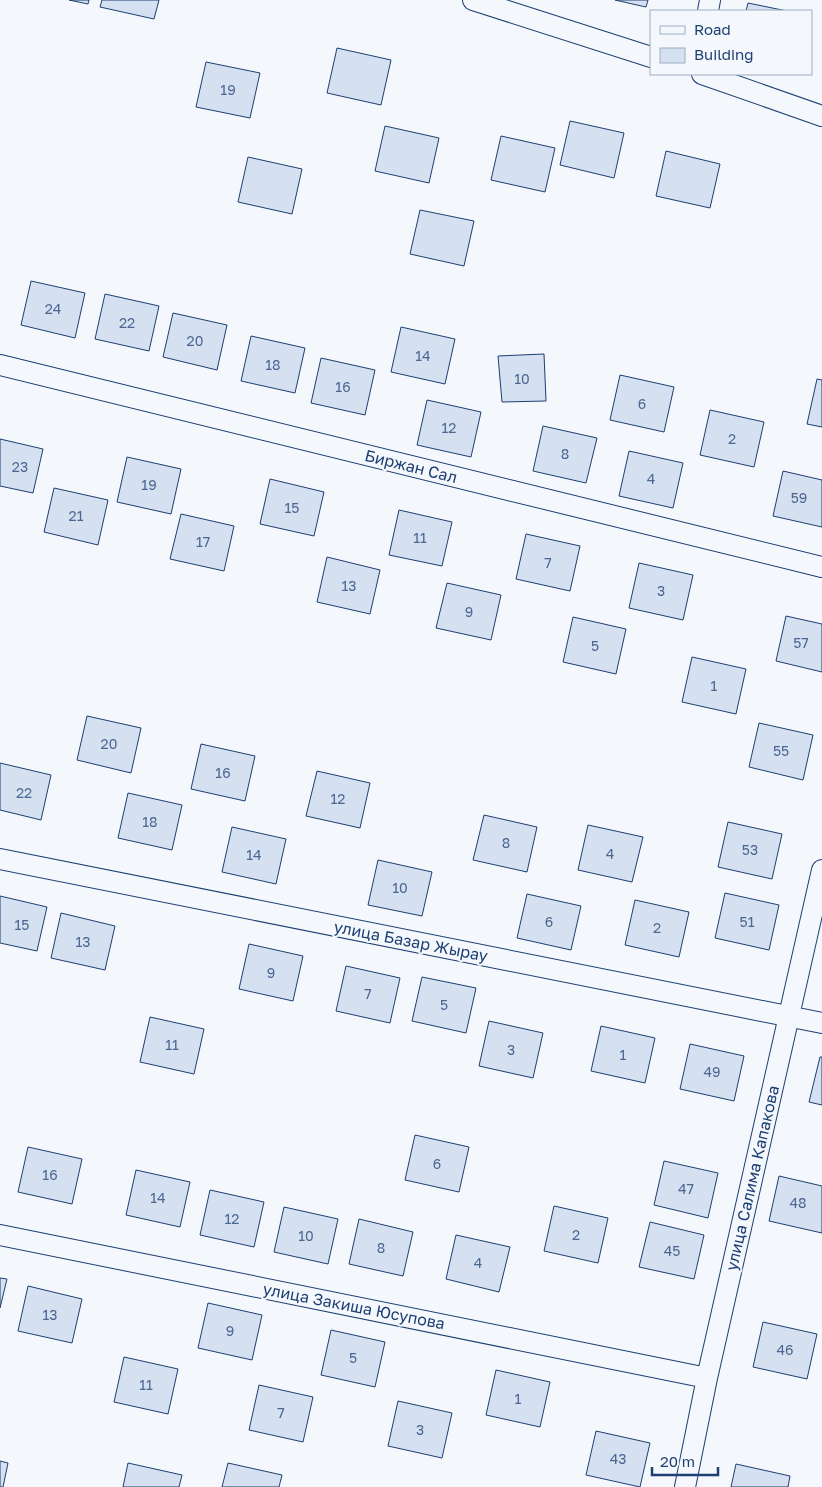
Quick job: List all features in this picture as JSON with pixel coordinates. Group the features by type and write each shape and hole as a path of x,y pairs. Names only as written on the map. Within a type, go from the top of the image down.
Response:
{"street":[{"path":"473,0 650,57"},
{"path":"705,75 822,116"},
{"name":"Биржан Сал","path":"0,365 822,567"},
{"name":"улица Базар Жырау","path":"0,860 822,1023"},
{"name":"улица Салима Капакова","path":"685,1487 707,1378 822,870"},
{"name":"улица Закиша Юсупова","path":"0,1235 707,1378"}],"building":[{"path":"69,0 89,0 88,4"},
{"path":"102,0 159,0 154,19 100,7"},
{"path":"615,0 648,0 646,7"},
{"path":"748,3 782,10 746,10"},
{"path":"337,48 391,60 381,105 327,93"},
{"path":"206,62 260,73 250,118 196,107"},
{"path":"570,121 624,133 614,178 560,165"},
{"path":"385,126 439,138 429,183 375,171"},
{"path":"501,136 555,148 545,192 491,180"},
{"path":"666,151 720,164 710,208 656,196"},
{"path":"248,157 302,169 292,214 238,202"},
{"path":"420,210 474,221 464,266 410,254"},
{"path":"31,281 85,293 75,338 21,325"},
{"path":"105,294 159,306 149,351 95,339"},
{"path":"173,313 227,325 217,370 163,357"},
{"path":"401,327 455,339 445,384 391,372"},
{"path":"251,336 305,348 295,393 241,381"},
{"path":"544,354 546,401 502,402 498,356"},
{"path":"321,358 375,370 365,415 311,403"},
{"path":"620,375 674,387 664,432 610,420"},
{"path":"817,379 822,380 822,427 807,424"},
{"path":"427,400 481,412 471,457 417,445"},
{"path":"710,410 764,422 754,467 700,455"},
{"path":"543,426 597,438 586,483 533,471"},
{"path":"0,439 43,449 33,493 0,486"},
{"path":"629,451 683,463 673,508 619,496"},
{"path":"127,457 181,469 171,514 117,502"},
{"path":"783,471 822,480 822,527 773,516"},
{"path":"270,479 324,492 314,536 260,524"},
{"path":"54,488 108,500 98,545 44,532"},
{"path":"399,510 452,522 442,566 389,555"},
{"path":"181,514 234,526 224,571 170,559"},
{"path":"526,534 580,546 570,591 516,579"},
{"path":"327,557 380,570 370,614 317,602"},
{"path":"639,563 693,575 683,620 629,608"},
{"path":"447,583 501,595 491,640 436,628"},
{"path":"786,616 822,624 822,672 776,661"},
{"path":"573,617 626,629 616,674 563,662"},
{"path":"692,657 746,669 736,714 682,702"},
{"path":"87,716 141,728 131,773 77,760"},
{"path":"759,723 813,735 803,780 749,767"},
{"path":"201,744 255,756 245,801 191,789"},
{"path":"0,763 51,775 41,820 0,810"},
{"path":"317,771 370,783 360,828 306,816"},
{"path":"128,793 182,805 172,850 118,838"},
{"path":"484,815 537,827 527,872 473,860"},
{"path":"728,822 782,834 772,879 718,867"},
{"path":"588,825 643,837 632,882 578,870"},
{"path":"232,827 286,839 276,884 222,872"},
{"path":"378,860 432,872 422,916 368,905"},
{"path":"725,893 779,905 769,950 715,938"},
{"path":"527,894 581,906 571,950 517,938"},
{"path":"0,896 47,907 37,951 0,943"},
{"path":"635,900 689,912 679,957 625,945"},
{"path":"61,913 115,926 105,970 51,958"},
{"path":"249,944 303,956 293,1001 239,989"},
{"path":"346,966 400,978 390,1023 336,1011"},
{"path":"422,977 476,988 466,1033 412,1021"},
{"path":"150,1017 204,1029 194,1074 140,1062"},
{"path":"489,1021 543,1033 533,1078 479,1066"},
{"path":"601,1026 655,1038 645,1083 591,1071"},
{"path":"690,1044 744,1056 734,1101 680,1089"},
{"path":"820,1057 822,1057 822,1105 809,1102"},
{"path":"415,1135 469,1147 459,1192 405,1180"},
{"path":"28,1147 82,1159 72,1204 18,1192"},
{"path":"664,1161 718,1173 708,1218 654,1205"},
{"path":"136,1170 190,1182 180,1227 126,1215"},
{"path":"779,1176 822,1186 822,1233 769,1221"},
{"path":"210,1190 264,1202 254,1247 200,1235"},
{"path":"554,1206 608,1218 598,1263 544,1251"},
{"path":"284,1207 338,1219 328,1264 274,1252"},
{"path":"359,1219 413,1232 403,1276 349,1264"},
{"path":"650,1222 704,1235 694,1279 639,1267"},
{"path":"456,1235 510,1247 499,1292 446,1279"},
{"path":"0,1278 7,1279 0,1308"},
{"path":"28,1286 82,1299 72,1343 18,1331"},
{"path":"208,1303 262,1315 252,1360 198,1348"},
{"path":"763,1322 817,1334 807,1379 753,1367"},
{"path":"331,1330 385,1342 375,1387 321,1375"},
{"path":"124,1357 178,1369 168,1414 114,1402"},
{"path":"496,1370 550,1382 540,1427 486,1415"},
{"path":"259,1385 313,1397 303,1442 249,1430"},
{"path":"398,1401 452,1413 442,1458 388,1446"},
{"path":"596,1431 650,1443 640,1487 586,1475"},
{"path":"0,1461 8,1463 3,1487 0,1487"},
{"path":"128,1463 182,1475 179,1487 123,1487"},
{"path":"228,1463 282,1475 279,1487 222,1487"},
{"path":"736,1464 790,1476 788,1487 731,1487"}]}
